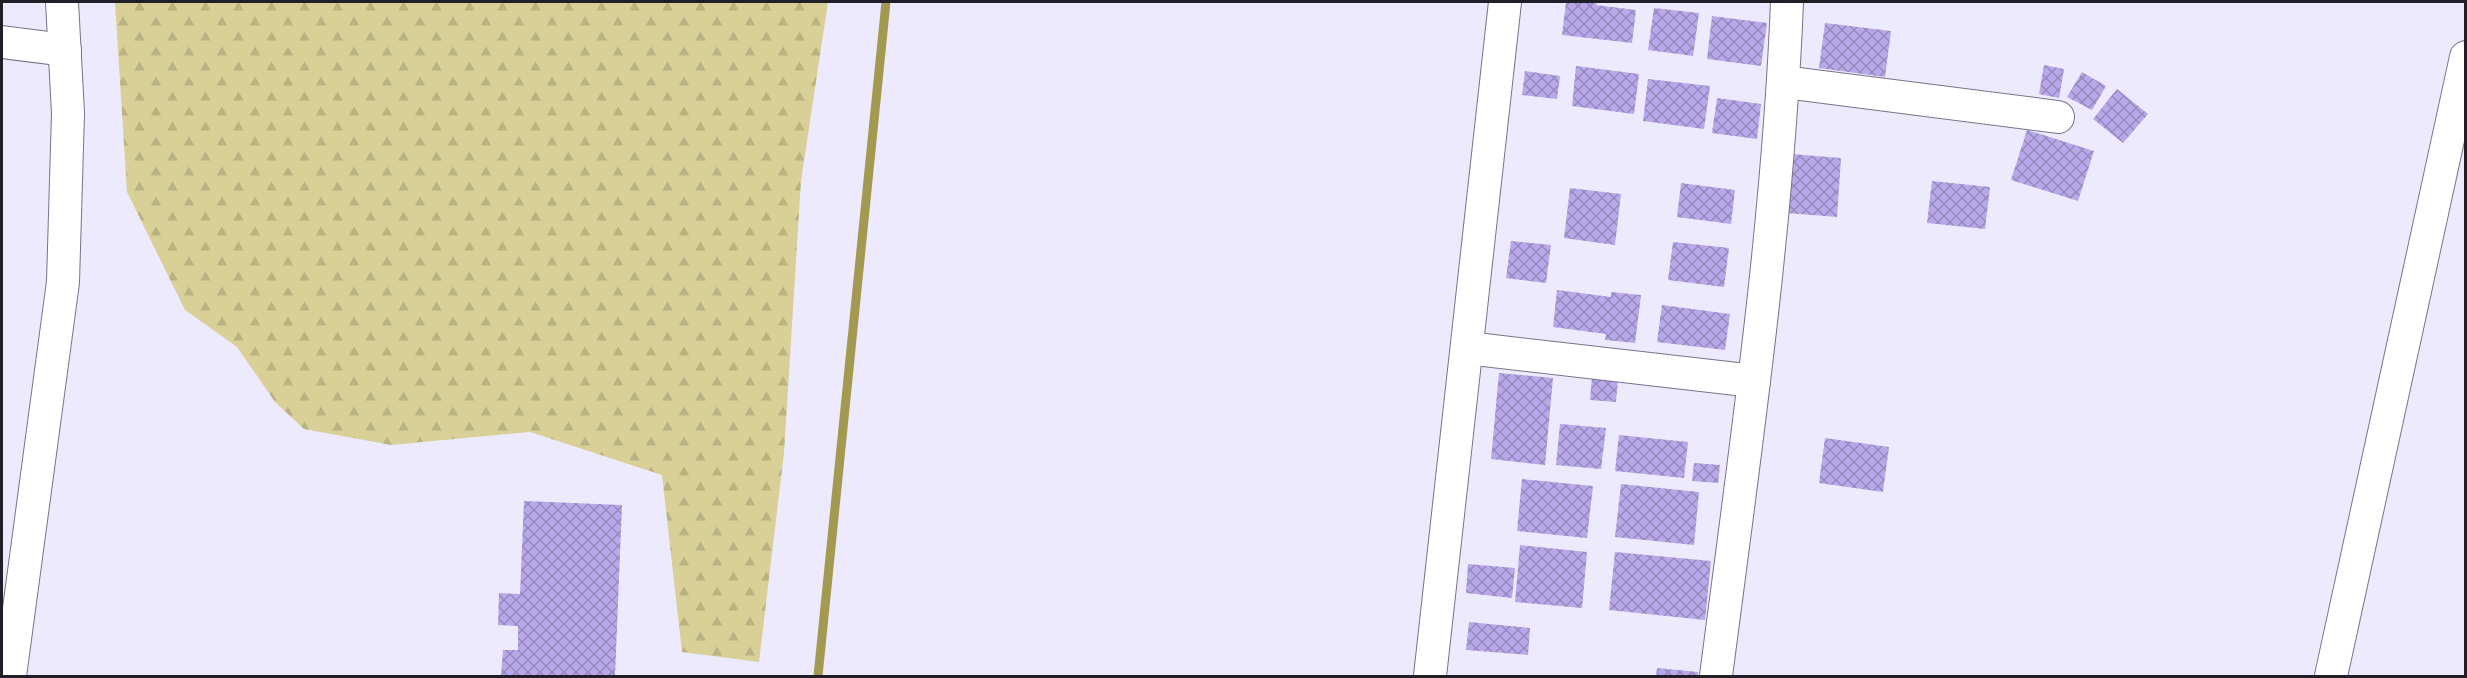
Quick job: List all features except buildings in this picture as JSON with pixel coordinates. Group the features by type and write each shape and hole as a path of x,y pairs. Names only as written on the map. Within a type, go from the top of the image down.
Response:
{"street":[{"path":"10,676 63,282 68,113 62,2"},
{"path":"1430,676 1504,2"},
{"path":"1716,676 1754,381 1784,82 1787,2"},
{"path":"2,42 65,50"},
{"path":"2331,676 2466,57"},
{"path":"1784,82 2058,117"},
{"path":"1467,348 1754,381"}],"green space":[{"path":"115,2 828,2 801,181 784,453 759,662 682,652 662,475 530,432 391,445 304,429 275,402 237,347 185,310 127,192"}],"waterway":[{"path":"818,676 886,2"}]}
